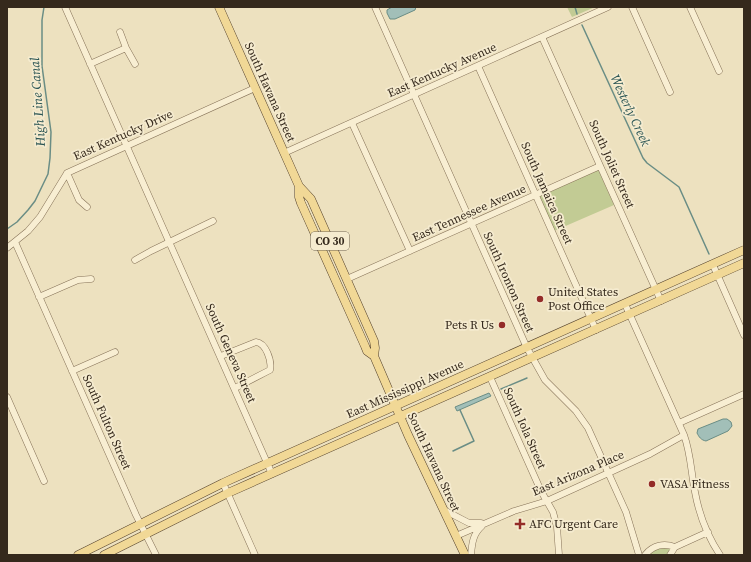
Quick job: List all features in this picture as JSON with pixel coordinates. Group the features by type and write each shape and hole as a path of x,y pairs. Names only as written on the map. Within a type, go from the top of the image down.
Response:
{"main road":[{"name":"South Havana Street","path":"219,7 299,186 311,200 326,232 374,343 374,356 395,407 465,555"},
{"name":"South Havana Street","path":"299,186 300,200 310,226 364,346 368,352 374,356"},
{"path":"310,226 326,232"},
{"name":"East Mississippi Avenue","path":"78,555 268,463 744,250"},
{"name":"East Mississippi Avenue","path":"104,555 228,494 744,263"},
{"path":"332,273 341,279 347,280"},
{"path":"339,290 345,291 356,299"}],"street":[{"name":"South Geneva Street","path":"65,7 272,474"},
{"name":"South Ironton Street","path":"375,7 527,348 547,383 573,408 583,420 628,520 639,555"},
{"name":"East Kentucky Avenue","path":"284,153 608,7"},
{"path":"632,7 670,92"},
{"path":"690,7 719,71"},
{"path":"120,32 126,48 135,64"},
{"name":"South Joliet Street","path":"542,37 661,301"},
{"path":"90,64 126,48"},
{"name":"South Jamaica Street","path":"478,66 596,330"},
{"name":"East Kentucky Drive","path":"7,248 28,231 40,217 67,173 255,88"},
{"path":"352,123 410,251"},
{"name":"East Tennessee Avenue","path":"347,280 600,166"},
{"path":"67,173 79,200 87,207"},
{"path":"135,260 213,221"},
{"name":"South Fulton Street","path":"15,242 156,555"},
{"path":"713,264 744,335"},
{"path":"39,298 78,280 91,279"},
{"path":"625,304 684,435 690,452 697,502 708,532 720,555"},
{"path":"221,356 256,342 260,342 262,344 268,355 271,362 270,370 235,388"},
{"path":"72,371 115,352"},
{"name":"South Iola Street","path":"490,377 541,492 547,500 556,524 559,555"},
{"path":"679,423 744,394"},
{"path":"7,397 44,481"},
{"name":"East Arizona Place","path":"456,536 521,508 547,500 608,473 650,454 684,435"},
{"path":"223,484 255,555"},
{"path":"444,510 469,523 487,523"},
{"path":"471,555 474,536 478,530 487,523"},
{"path":"670,555 675,547 708,532"},
{"path":"645,555 650,550 659,546 669,545 675,547"}],"green space":[{"path":"567,7 595,7 572,17"},
{"path":"598,169 614,205 554,231 539,196"},
{"path":"671,546 670,555 645,555 650,550"}],"water":[{"path":"392,7 416,7 415,10 395,19 390,19 387,10"},
{"path":"489,393 491,396 457,411 455,407"},
{"path":"723,419 727,419 731,422 732,426 728,431 706,441 699,437 697,433 698,429"}],"waterway":[{"name":"High Line Canal","path":"7,229 17,222 35,201 48,174 51,132 42,66 42,20 44,7"},
{"name":"Westerly Creek","path":"575,7 577,14"},
{"name":"Westerly Creek","path":"582,25 643,158 647,163 679,187 709,254"},
{"path":"501,389 527,378"},
{"path":"453,451 474,441 460,410"}],"place":[{"name":"United States Post Office","path":"540,299"},
{"name":"Pets R Us","path":"502,325"},
{"name":"VASA Fitness","path":"652,484"},
{"name":"AFC Urgent Care","path":"520,524"}]}
